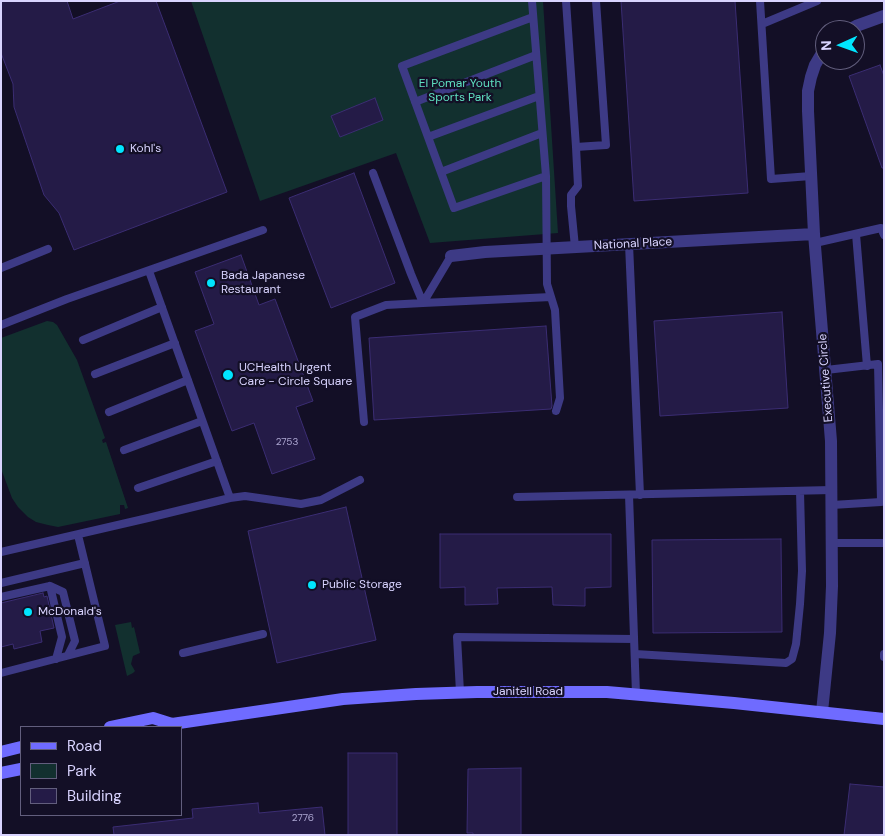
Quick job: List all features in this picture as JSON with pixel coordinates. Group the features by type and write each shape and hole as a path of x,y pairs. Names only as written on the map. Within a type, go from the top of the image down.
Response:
{"street":[{"path":"865,23 884,16"},
{"name":"Executive Circle","path":"815,64 808,91 808,110 815,238 831,441 832,490 830,633 822,712"},
{"name":"National Place","path":"451,256 485,252 629,244 815,238"},
{"name":"Janitell Road","path":"115,726 153,718 170,726 343,700 460,692 607,692 884,718"},
{"path":"1,752 20,747"},
{"path":"1,773 20,769"}],"lane":[{"path":"532,1 546,176 548,284 555,310 560,398 556,411"},
{"path":"566,1 578,186 571,195 570,206 575,247"},
{"path":"576,147 606,145 596,1"},
{"path":"760,1 771,179 811,176"},
{"path":"762,24 817,1"},
{"path":"533,17 402,66 454,208 546,176"},
{"path":"415,102 536,55"},
{"path":"428,137 539,96"},
{"path":"441,172 542,133"},
{"path":"373,173 423,303"},
{"path":"815,238 856,234 881,228 884,235"},
{"path":"1,325 67,299 263,230"},
{"path":"856,234 867,366"},
{"path":"629,244 640,495"},
{"path":"1,268 48,249"},
{"path":"423,303 451,256"},
{"path":"149,270 230,498"},
{"path":"364,422 356,317 386,305 550,296"},
{"path":"83,340 162,307"},
{"path":"96,374 175,343"},
{"path":"826,370 881,364 883,502 832,505"},
{"path":"109,412 188,380"},
{"path":"124,450 202,421"},
{"path":"138,488 217,461"},
{"path":"1,552 230,498 245,496 301,504 321,500 360,480"},
{"path":"517,497 832,490"},
{"path":"635,654 786,663 792,659 796,644 802,571 800,491"},
{"path":"629,495 636,694"},
{"path":"1,673 105,646 78,534"},
{"path":"832,543 884,543"},
{"path":"1,583 85,563"},
{"path":"1,596 50,586 63,592 75,641 68,655"},
{"path":"50,586 62,637 56,659"},
{"path":"183,653 263,634"},
{"path":"460,692 457,637 634,639"}],"green space":[{"name":"El Pomar Youth Sports Park","path":"191,1 543,1 558,233 430,243 396,153 260,201"},
{"path":"47,321 57,325 77,360 105,438 102,440 103,443 106,442 128,508 125,509 124,505 120,505 120,514 58,527 36,522 18,507 12,498 1,469 1,338"},
{"path":"131,622 140,653 133,656 131,664 135,671 127,676 115,625"}],"building":[{"name":"Kohl's","path":"1,1 67,1 73,19 120,1 156,1 227,192 74,250 59,213 44,195 14,107 13,84 1,53"},
{"path":"621,1 735,1 748,193 634,201"},
{"path":"880,65 884,76 884,168 882,168 849,76"},
{"path":"375,98 383,120 340,137 331,116"},
{"path":"354,173 395,283 331,308 289,198"},
{"path":"241,255 259,305 275,299 313,401 296,407 315,459 272,474 254,423 232,431 195,331 214,324 195,272"},
{"path":"782,312 788,408 660,416 654,321"},
{"path":"546,326 551,409 374,420 369,338"},
{"name":"Public Storage","path":"346,507 376,640 277,663 248,531"},
{"path":"440,534 611,534 611,587 585,588 585,606 553,605 552,587 497,588 498,604 465,605 465,587 440,588"},
{"path":"781,539 782,632 653,633 652,540"},
{"name":"McDonald's","path":"43,593 44,597 47,596 54,628 40,631 42,642 14,649 13,644 1,647 1,603"},
{"path":"348,753 397,753 397,835 348,835"},
{"path":"521,768 521,835 473,835 473,833 467,833 468,769"},
{"path":"850,784 884,787 884,835 844,835"},
{"path":"258,803 259,813 322,807 325,835 114,835 113,827 193,818 192,809"}],"place":[{"name":"Kohl's","path":"120,149"},
{"name":"Bada Japanese Restaurant","path":"211,283"},
{"name":"UCHealth Urgent Care - Circle Square","path":"228,375"},
{"name":"Public Storage","path":"312,585"},
{"name":"McDonald's","path":"28,612"}]}
